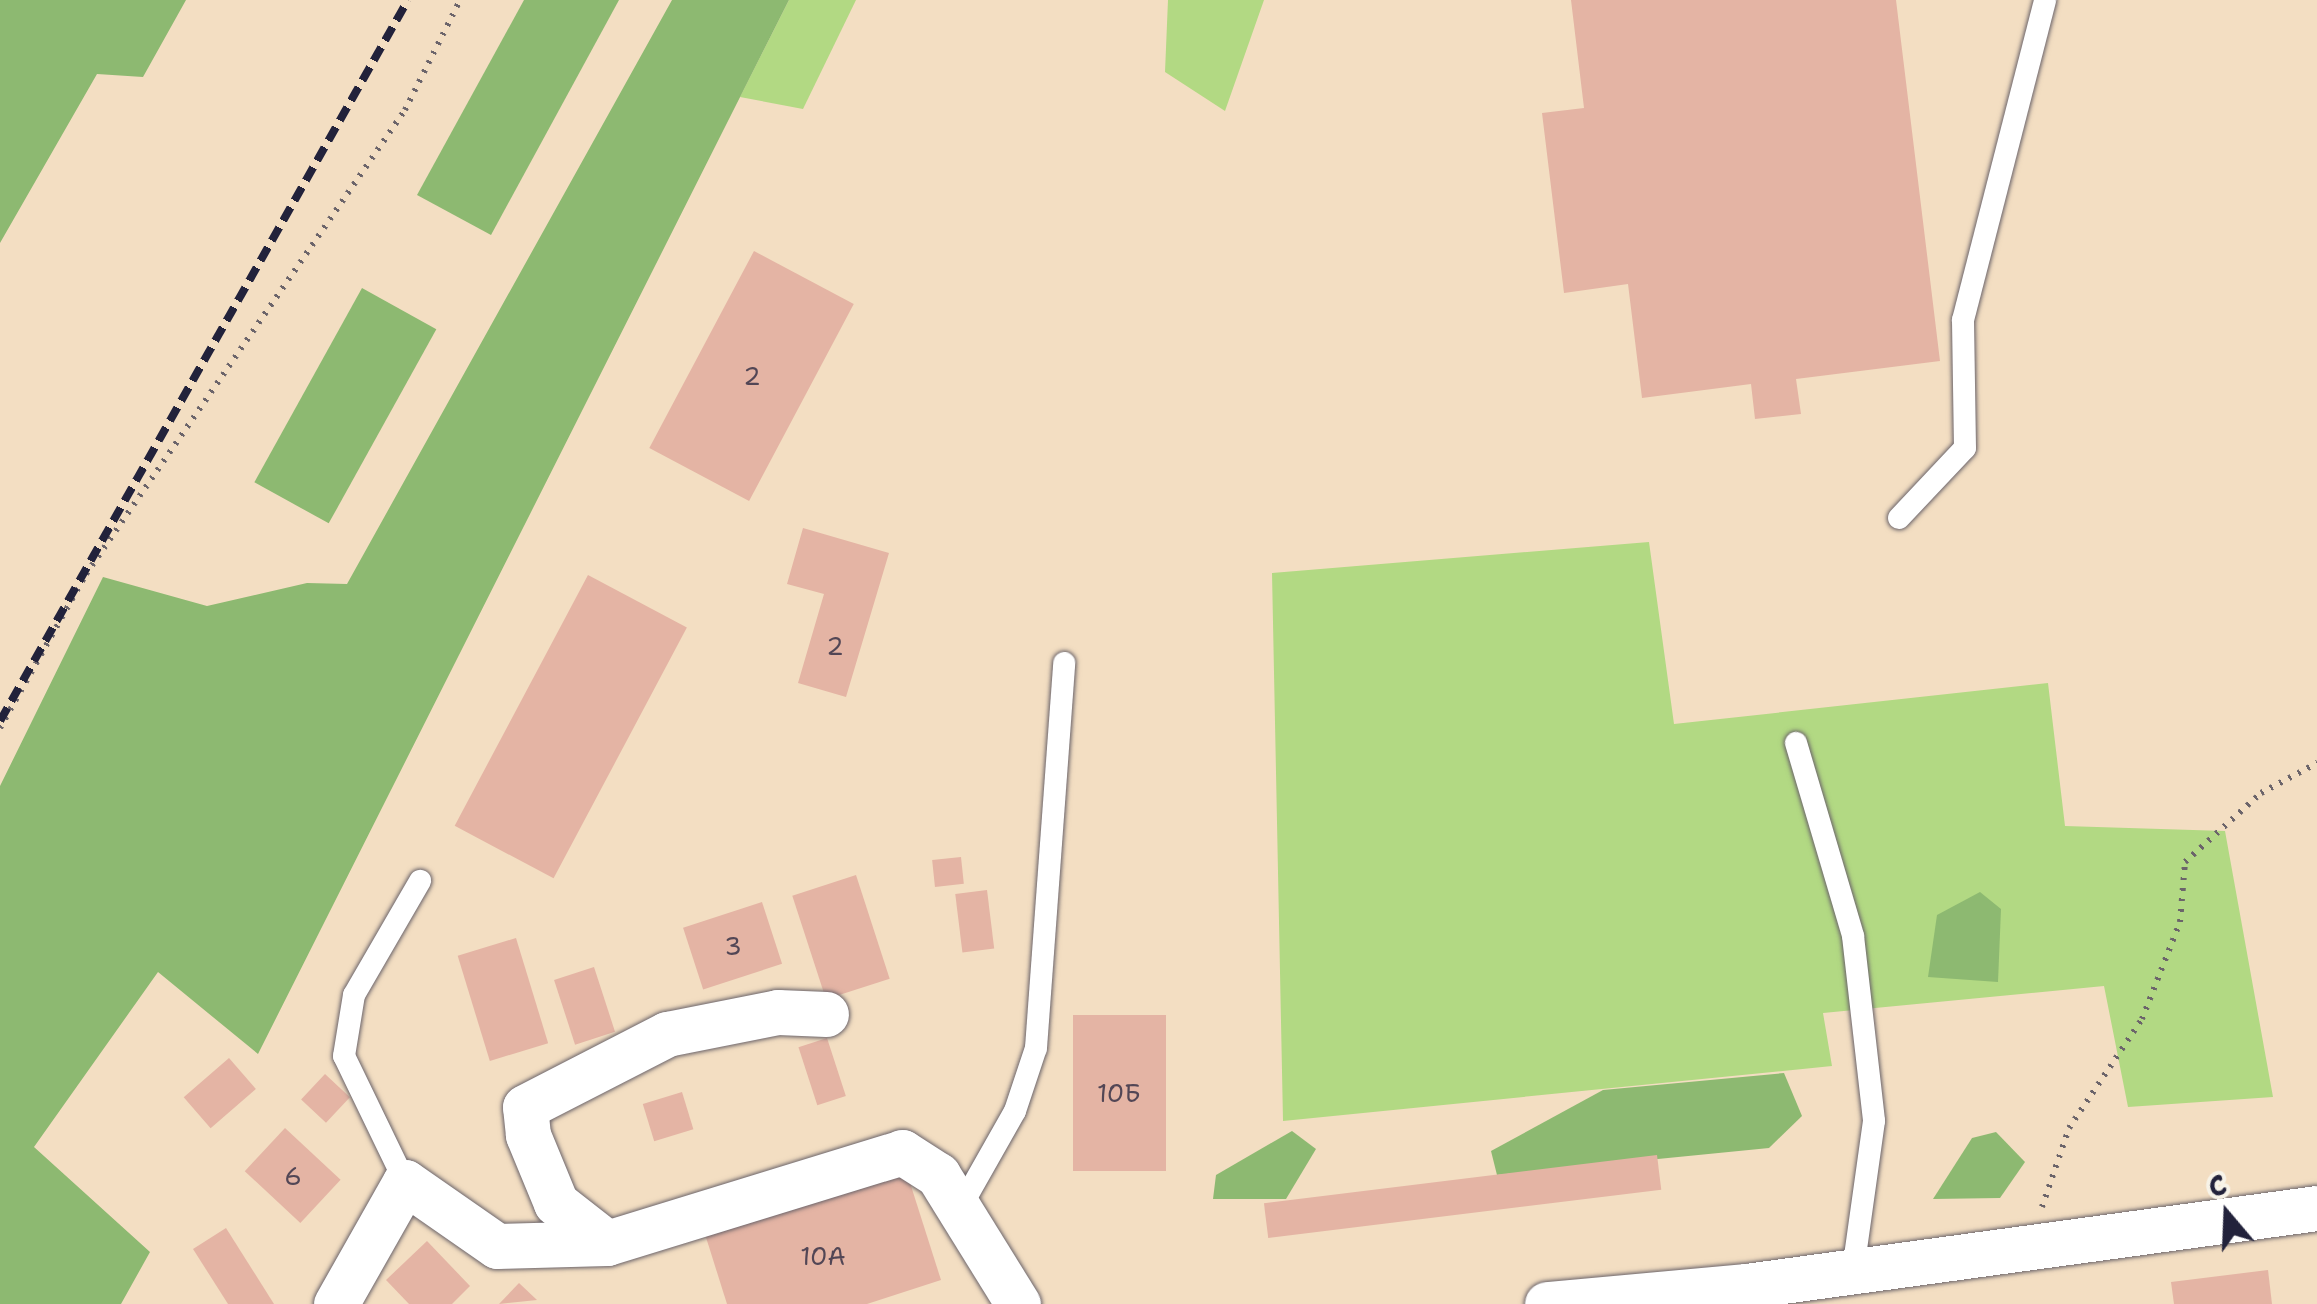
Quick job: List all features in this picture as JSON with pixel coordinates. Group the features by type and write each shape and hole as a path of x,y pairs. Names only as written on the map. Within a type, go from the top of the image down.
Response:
{"street":[{"path":"607,1243 556,1204 528,1135 526,1107 667,1034 778,1012 826,1014"},
{"path":"336,1304 405,1182 497,1246 607,1243 902,1152 938,1175 1018,1304"},
{"path":"1547,1304 1852,1270 2317,1208"}],"lane":[{"path":"1899,518 1965,448 1964,320 2045,0"},
{"path":"959,1210 1014,1111 1036,1048 1064,663"},
{"path":"1796,743 1853,936 1874,1120 1852,1270"},
{"path":"405,1182 344,1056 354,995 420,881"}],"path":[{"path":"0,728 86,574 405,110 460,0"},
{"path":"2028,1246 2069,1128 2142,1019 2180,922 2184,862 2261,794 2317,762"}],"green space":[{"path":"0,0 186,0 143,77 97,74 0,243"},
{"path":"524,0 619,0 491,235 417,195"},
{"path":"672,0 789,0 258,1054 158,972 34,1147 150,1252 121,1304 0,1304 0,786 103,577 207,606 307,583 347,584"},
{"path":"789,0 856,0 803,109 740,97"},
{"path":"1168,0 1264,0 1225,111 1165,72"},
{"path":"362,288 436,329 329,523 254,482"},
{"path":"1649,542 1674,724 2048,683 2065,826 2225,831 2273,1097 2128,1107 2104,986 1823,1013 1832,1066 1283,1121 1272,573"},
{"path":"1980,892 2001,909 1998,982 1928,977 1937,915"},
{"path":"1784,1073 1802,1116 1769,1148 1497,1175 1491,1151 1603,1090"},
{"path":"1292,1131 1316,1149 1286,1199 1213,1199 1216,1175"},
{"path":"1996,1132 2025,1162 2000,1198 1933,1199 1972,1138"}],"building":[{"path":"1571,0 1896,0 1940,361 1796,379 1801,414 1755,419 1751,384 1642,398 1628,284 1564,293 1542,113 1584,108"},
{"path":"754,251 854,304 749,501 649,448"},
{"path":"803,528 889,553 846,697 798,683 824,594 787,584"},
{"path":"588,575 687,628 554,878 455,826"},
{"path":"961,857 964,884 935,887 932,860"},
{"path":"856,875 890,979 826,999 792,896"},
{"path":"987,890 994,949 962,952 955,894"},
{"path":"762,902 782,964 703,989 683,928"},
{"path":"516,938 548,1043 490,1061 458,956"},
{"path":"594,967 615,1032 575,1045 554,980"},
{"path":"1073,1015 1166,1015 1166,1171 1073,1171"},
{"path":"827,1038 846,1096 817,1105 798,1047"},
{"path":"229,1058 256,1089 211,1128 184,1097"},
{"path":"325,1074 350,1097 326,1123 301,1100"},
{"path":"682,1092 693,1129 654,1141 643,1104"},
{"path":"285,1128 341,1180 300,1223 245,1171"},
{"path":"1657,1155 1661,1190 1268,1238 1264,1203"},
{"path":"905,1167 941,1280 867,1304 727,1304 704,1231"},
{"path":"226,1228 274,1304 228,1304 193,1249"},
{"path":"427,1241 470,1286 452,1304 409,1304 386,1280"},
{"path":"2268,1270 2272,1304 2174,1304 2171,1282"},
{"path":"519,1283 537,1300 499,1304"}],"railway":[{"path":"0,721 408,0"}]}
